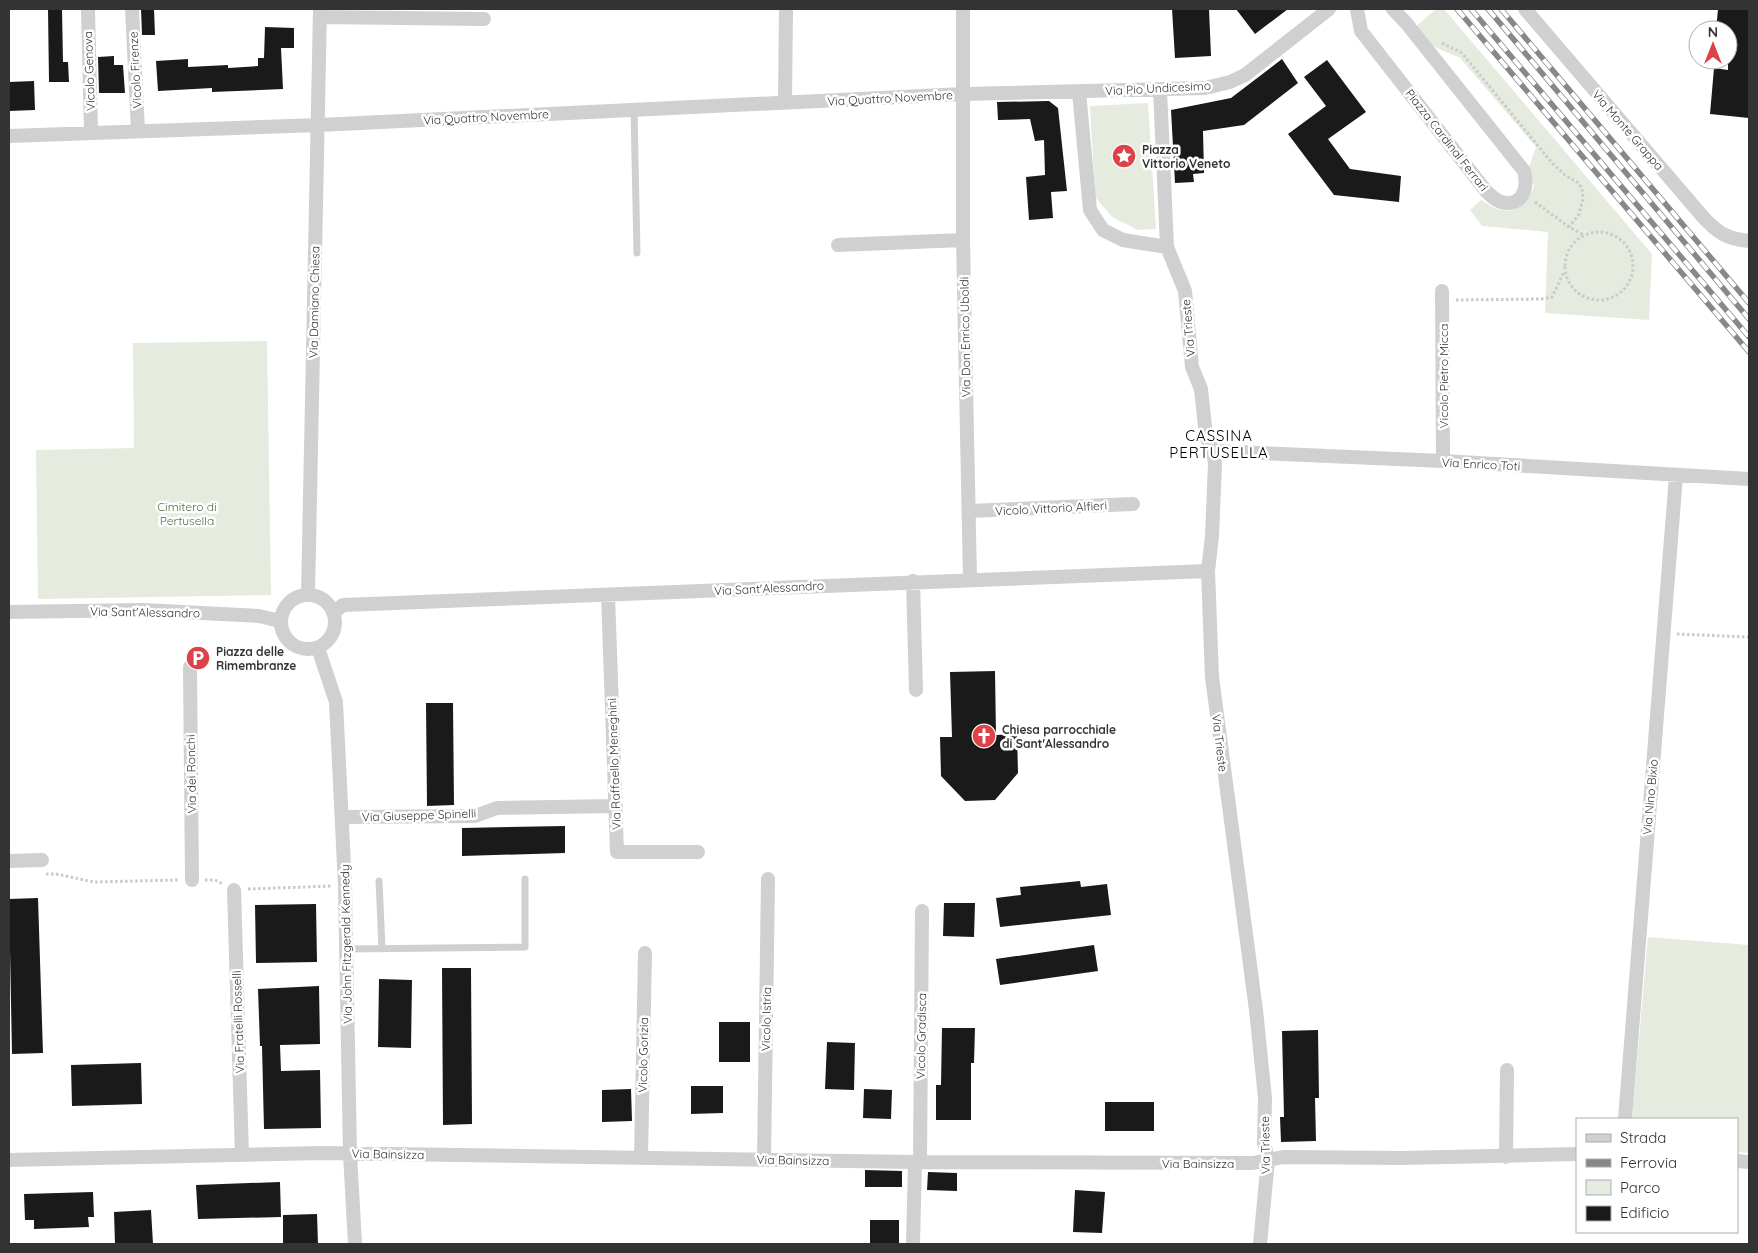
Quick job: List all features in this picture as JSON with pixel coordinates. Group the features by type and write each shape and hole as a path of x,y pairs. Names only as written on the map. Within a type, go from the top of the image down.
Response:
{"street":[{"name":"Vicolo Genova","path":"88,9 91,133"},
{"name":"Vicolo Firenze","path":"132,9 138,131"},
{"path":"785,102 786,9"},
{"name":"Via Don Enrico Uboldi","path":"963,9 963,240 970,579"},
{"name":"Via Pio Undicesimo","path":"963,94 1205,88 1230,82 1245,75 1329,9"},
{"name":"Piazza Cardinal Ferrari","path":"1357,9 1361,31 1486,191 1495,199 1506,203 1516,200 1525,192 1527,180 1524,171 1393,9"},
{"name":"Via Monte Grappa","path":"1525,9 1703,217 1721,234 1745,240"},
{"path":"320,13 484,19"},
{"name":"Via Damiano Chiesa","path":"308,595 320,13"},
{"path":"1079,92 1090,210 1103,230 1123,240 1167,246 1160,90"},
{"name":"Via Quattro Novembre","path":"9,136 319,125 963,94"},
{"path":"838,245 963,240"},
{"name":"Via Trieste","path":"1167,246 1185,291 1192,366 1201,390 1206,436 1213,451 1215,463 1213,527 1208,571 1212,677 1256,1010 1265,1098 1264,1142 1268,1160 1260,1244"},
{"name":"Vicolo Pietro Micca","path":"1442,295 1443,461"},
{"name":"Via Enrico Toti","path":"1213,451 1443,461 1749,479"},
{"name":"Via Nino Bixio","path":"1625,1118 1676,476"},
{"name":"Vicolo Vittorio Alfieri","path":"969,511 1133,504"},
{"name":"Via Sant'Alessandro","path":"333,613 343,605 608,596 913,581 1208,571"},
{"path":"913,581 916,690"},
{"path":"308,595 321,599 333,613 335,621 334,630 329,639 318,648 302,649 293,646 282,632 280,621 282,612 287,604 298,597 308,595"},
{"name":"Via Raffaello Meneghini","path":"608,596 617,852 698,852"},
{"name":"Via Sant'Alessandro","path":"9,612 143,610 259,616 280,621"},
{"name":"Via John Fitzgerald Kennedy","path":"318,648 336,702 342,817 354,1244"},
{"name":"Via dei Ronchi","path":"190,667 192,880"},
{"name":"Via Giuseppe Spinelli","path":"342,817 474,816 497,808 616,806"},
{"path":"9,861 42,860"},
{"name":"Vicolo Istria","path":"764,1159 768,879"},
{"name":"Via Fratelli Rosselli","path":"234,890 242,1155"},
{"name":"Vicolo Gradisca","path":"913,1244 918,1162 922,911"},
{"name":"Vicolo Gorizia","path":"641,1158 645,953"},
{"path":"1506,1156 1507,1070"},
{"name":"Via Bainsizza","path":"9,1160 350,1154 918,1162 1253,1163 1283,1157 1402,1158 1576,1154"}],"lane":[{"path":"634,110 637,253"},
{"path":"346,949 525,947 525,879"},
{"path":"379,881 382,949"}],"path":[{"path":"1440,42 1462,54 1553,164 1565,176 1577,182 1582,188 1583,199 1579,214 1569,227"},
{"path":"1528,198 1569,227 1584,235"},
{"path":"1603,232 1620,239 1628,248 1632,256 1634,268 1630,282 1619,295 1609,300 1600,301 1587,299 1577,294 1571,288 1564,272 1564,259 1570,246 1584,235 1603,232"},
{"path":"1442,295 1542,299 1552,296 1564,272"},
{"path":"1664,633 1749,637"}],"green space":[{"path":"1436,9 1444,9 1652,254 1649,320 1545,313 1548,232 1482,226 1470,210 1481,200 1496,209 1509,211 1521,207 1534,187 1529,167 1536,147 1460,58 1426,43 1414,28"},
{"path":"1148,103 1156,229 1138,230 1112,217 1095,197 1090,106"},
{"name":"Cimitero di Pertusella","path":"267,341 271,595 38,599 36,450 134,448 133,343"},
{"path":"1648,937 1749,945 1749,1153 1738,1152 1738,1118 1632,1118"}],"building":[{"path":"48,9 62,9 63,62 68,62 69,82 49,82"},
{"path":"141,9 154,9 155,35 142,35"},
{"path":"1172,9 1209,9 1211,56 1175,58"},
{"path":"1236,9 1288,9 1255,34"},
{"path":"1718,9 1749,9 1749,118 1710,114 1714,70 1738,70 1738,20 1717,20"},
{"path":"265,27 294,28 294,48 281,48 283,89 212,92 212,88 158,91 156,61 188,59 188,67 228,65 228,68 258,66 258,58 264,58"},
{"path":"114,56 114,65 123,65 125,93 99,93 98,57"},
{"path":"1282,59 1298,83 1244,125 1203,131 1204,173 1193,174 1194,182 1175,183 1171,110 1231,98"},
{"path":"1327,60 1366,112 1328,139 1350,169 1401,176 1399,202 1334,195 1288,134 1326,106 1304,77"},
{"path":"34,81 35,110 9,111 9,82"},
{"path":"1049,101 1058,108 1067,191 1051,192 1053,218 1029,220 1026,177 1045,175 1044,140 1035,141 1030,119 998,120 997,102"},
{"name":"Chiesa parrocchiale di Sant'Alessandro","path":"995,671 996,735 1017,734 1018,773 995,800 965,801 941,776 940,737 952,737 950,672"},
{"path":"426,703 453,703 454,805 427,806"},
{"path":"565,826 565,853 462,856 462,828"},
{"path":"1080,881 1081,887 1107,884 1111,915 1000,927 996,898 1021,895 1020,887"},
{"path":"38,898 43,1053 12,1054 9,899"},
{"path":"944,903 975,903 974,937 943,936"},
{"path":"316,904 317,962 256,963 255,905"},
{"path":"1094,945 1098,971 1000,985 996,959"},
{"path":"442,968 471,968 472,1124 443,1125"},
{"path":"379,979 412,980 411,1048 378,1047"},
{"path":"319,986 320,1044 280,1045 281,1071 320,1070 321,1128 264,1129 262,1046 260,1046 258,989"},
{"path":"719,1022 750,1022 750,1062 719,1062"},
{"path":"942,1028 975,1028 974,1063 971,1063 971,1120 936,1120 936,1085 941,1085"},
{"path":"1318,1030 1319,1098 1315,1098 1316,1141 1281,1142 1280,1117 1284,1117 1282,1031"},
{"path":"827,1042 855,1043 854,1090 825,1089"},
{"path":"141,1063 142,1104 72,1106 71,1065"},
{"path":"691,1086 723,1086 723,1113 691,1114"},
{"path":"631,1089 632,1121 602,1122 602,1090"},
{"path":"864,1089 892,1090 891,1119 863,1118"},
{"path":"1105,1102 1154,1102 1154,1131 1105,1131"},
{"path":"865,1170 902,1171 902,1187 865,1187"},
{"path":"928,1172 957,1173 957,1191 927,1190"},
{"path":"280,1182 281,1217 198,1219 196,1185"},
{"path":"1075,1190 1105,1192 1102,1233 1073,1232"},
{"path":"93,1192 94,1217 88,1217 89,1227 34,1229 34,1220 25,1220 24,1194"},
{"path":"151,1210 153,1244 115,1244 114,1212"},
{"path":"317,1214 318,1244 283,1244 283,1215"},
{"path":"870,1220 899,1220 899,1244 870,1244"}],"railway":[{"path":"1457,9 1749,352"},
{"path":"1471,9 1749,337"},
{"path":"1488,9 1749,319"},
{"path":"1501,9 1749,303"}],"place":[{"name":"Piazza Vittorio Veneto","path":"1124,156"},
{"name":"Piazza delle Rimembranze","path":"198,658"},
{"name":"Chiesa parrocchiale di Sant'Alessandro","path":"984,736"}],"district":[{"name":"CASSINA PERTUSELLA","path":"1219,444"}]}
